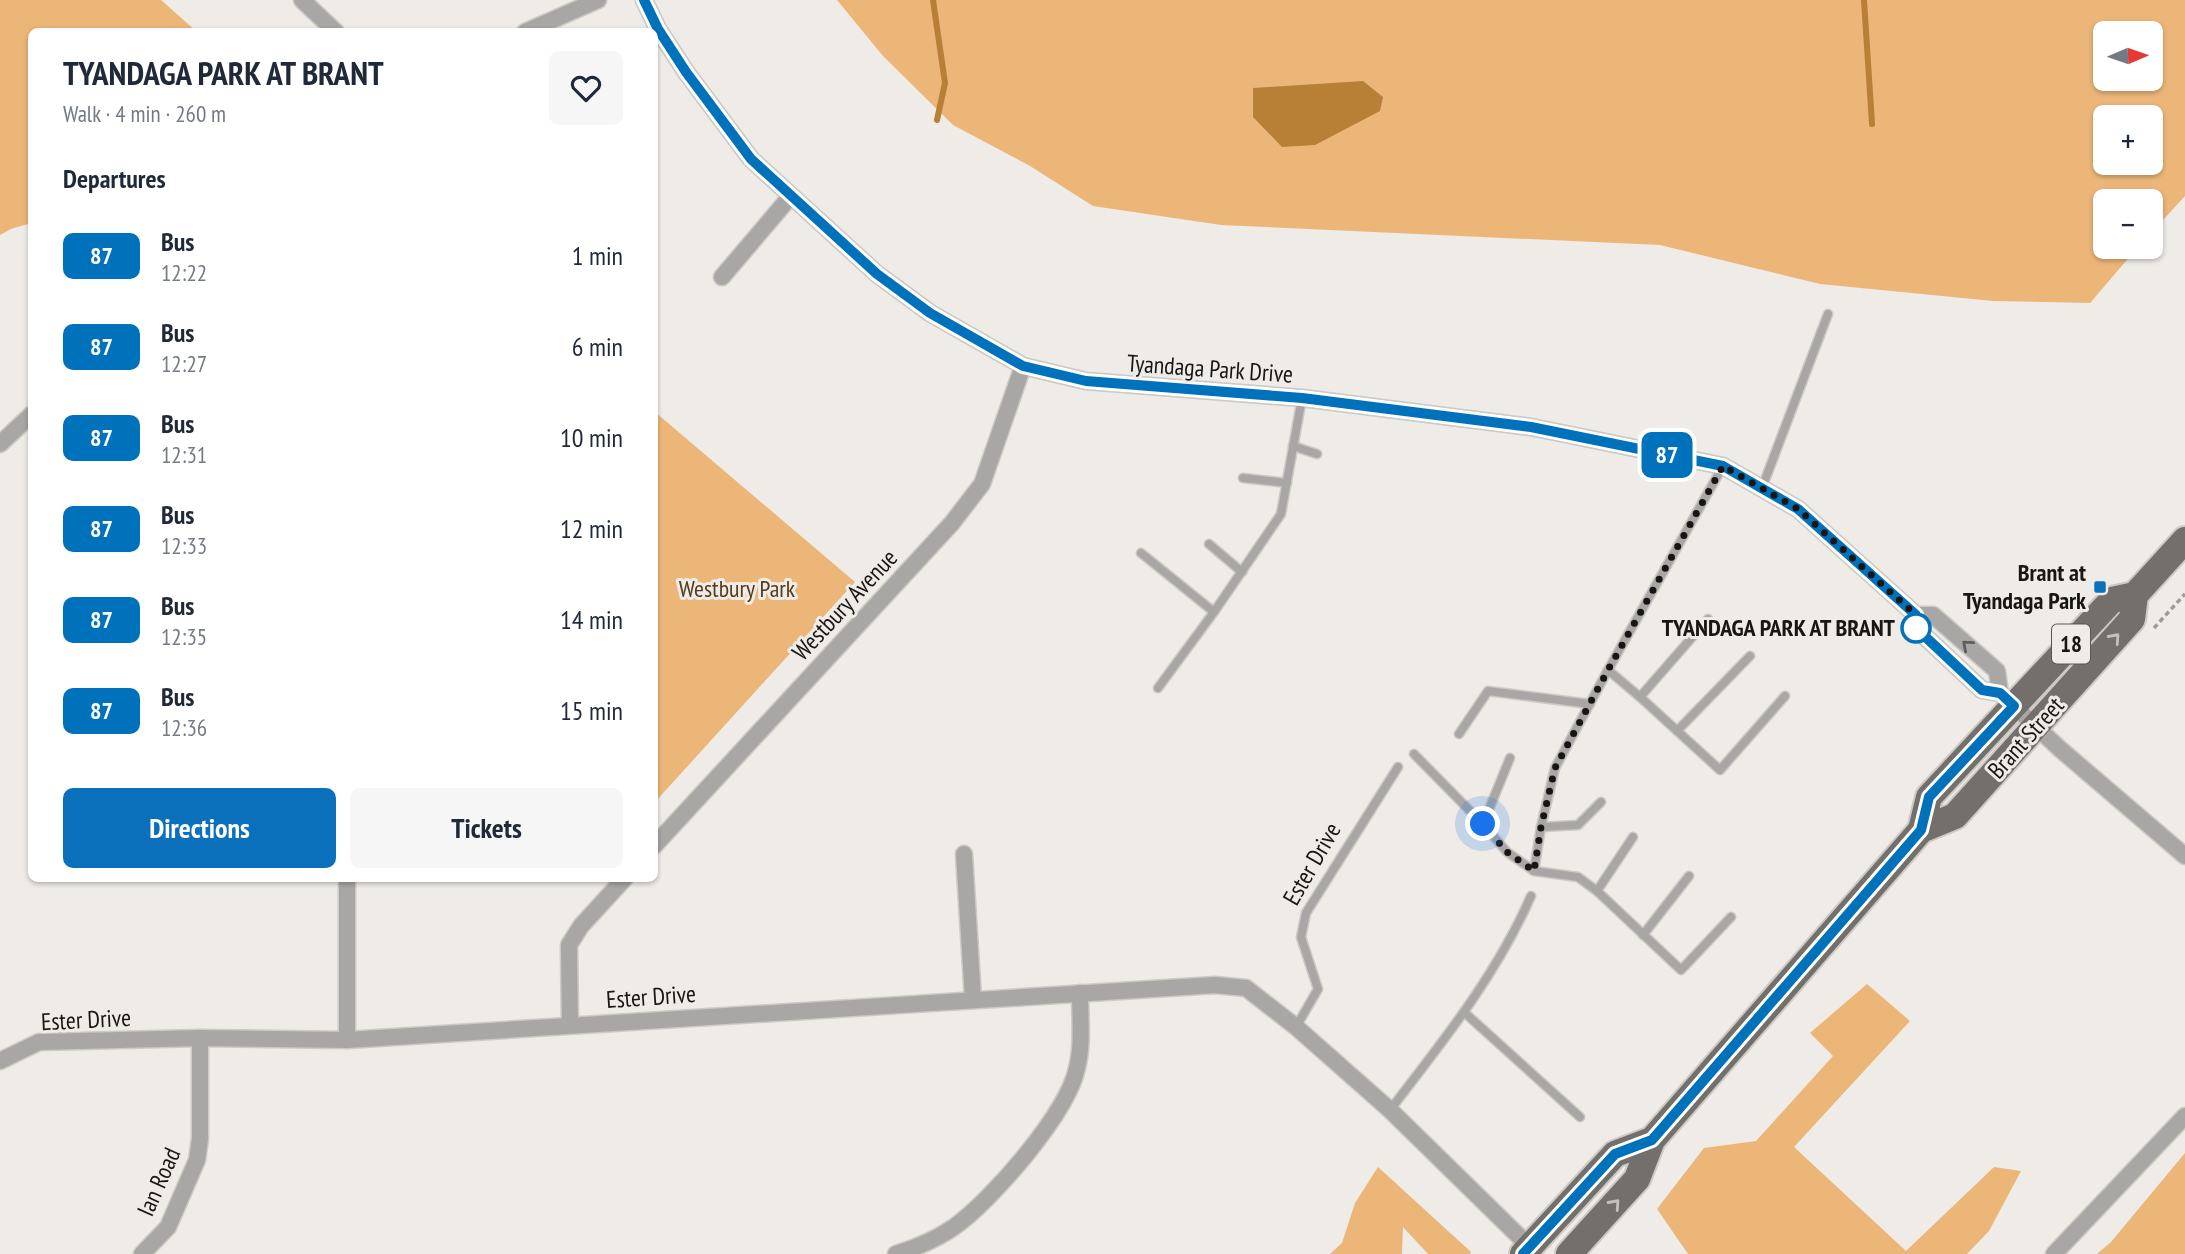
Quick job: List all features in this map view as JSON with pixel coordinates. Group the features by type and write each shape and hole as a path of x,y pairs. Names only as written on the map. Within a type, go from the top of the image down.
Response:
{"main road":[{"name":"Brant Street","path":"1569,1254 1637,1179 1652,1140 1921,830 1955,816 2132,620 2136,595 2185,540"},
{"name":"Brant Street","path":"1921,830 1929,797 2007,699 2112,600 2136,595"},
{"name":"Brant Street","path":"1530,1252 1615,1154 1652,1140"}],"street":[{"path":"302,0 332,28"},
{"path":"534,28 598,0"},
{"name":"Tyandaga Park Drive","path":"644,0 658,28"},
{"name":"Tyandaga Park Drive","path":"658,29 686,72 751,159 790,197 877,274 930,313 1023,366 1086,381 1302,398 1531,427 1723,466 1798,509 1916,615 1933,615 1997,671 2007,699"},
{"path":"722,277 790,197"},
{"name":"Westbury Avenue","path":"658,842 960,513 982,484 1023,366"},
{"path":"0,443 28,418"},
{"name":"Tyandaga Park Drive","path":"1916,615 1916,628 1982,690 2007,699 2060,749 2185,856"},
{"path":"964,854 973,999"},
{"path":"347,882 347,1040"},
{"path":"570,1025 569,945 581,926 621,882"},
{"name":"Ester Drive","path":"0,1061 39,1042 200,1038 347,1040 1215,985 1246,988 1296,1027 1390,1110 1530,1252"},
{"path":"896,1254 932,1247 984,1203 1053,1120 1065,1100 1077,1069 1081,1033 1080,993"},
{"name":"Ian Road","path":"142,1254 168,1227 197,1160 200,1139 200,1038"},
{"path":"2054,1254 2185,1116"}],"lane":[{"path":"1762,488 1828,314"},
{"path":"1158,688 1281,514 1302,398"},
{"path":"1293,446 1317,454"},
{"path":"1534,871 1555,768 1723,466"},
{"path":"1243,478 1287,483"},
{"path":"1209,544 1242,572"},
{"path":"1141,553 1214,612"},
{"path":"1640,697 1708,619"},
{"path":"1677,731 1750,656"},
{"path":"1608,670 1720,770 1785,696"},
{"path":"1459,734 1488,691 1590,704"},
{"path":"1414,754 1507,852 1534,871 1578,877 1597,891 1681,970 1731,917"},
{"path":"1483,824 1510,758"},
{"name":"Ester Drive","path":"1296,1027 1318,989 1301,937 1307,913 1398,767"},
{"path":"1541,827 1577,825 1601,802"},
{"path":"1597,891 1633,837"},
{"path":"1643,935 1689,876"},
{"path":"1390,1110 1465,1013 1517,927 1531,896"},
{"path":"1465,1013 1580,1117"}],"green space":[{"path":"0,0 161,0 193,28 28,28 28,224 0,235"},
{"path":"837,0 2185,0 2185,196 2163,220 2163,189 2093,189 2093,259 2128,259 2090,303 1993,301 1820,284 1660,245 1221,225 1093,206 1030,166 953,125 883,56"},
{"name":"Westbury Park","path":"658,415 855,582 658,799"},
{"path":"1867,984 1910,1021 1794,1147 1906,1251 1994,1167 2021,1171 1989,1231 1967,1254 1688,1254 1657,1209 1704,1148 1756,1141 1833,1056 1810,1033"},
{"path":"2185,1153 2185,1254 2097,1254 2111,1242"},
{"path":"1378,1167 1471,1252 1470,1254 1428,1254 1403,1227 1402,1254 1330,1254 1342,1243 1355,1203"}],"shaded area":[{"path":"1363,81 1383,97 1380,111 1315,145 1282,147 1253,117 1253,88"}],"waterway":[{"path":"933,0 945,83 937,120"},
{"path":"1864,0 1872,124"}],"bus line":[{"name":"87","path":"644,0 658,28"},
{"name":"87","path":"658,29 686,72 751,159 790,197 877,274 930,313 994,352 1023,366 1086,381 1302,398 1531,427 1723,466 1798,509 1916,615 1916,628 1982,690 2000,693 2014,706 1929,797 1921,830 1652,1140 1615,1154 1523,1254"}],"place":[{"name":"Brant at Tyandaga Park","path":"2100,587"},
{"name":"TYANDAGA PARK AT BRANT","path":"1916,628"}],"route":[{"path":"1483,824 1507,852 1534,871 1555,768 1723,466 1798,509 1916,615 1916,628"}]}
